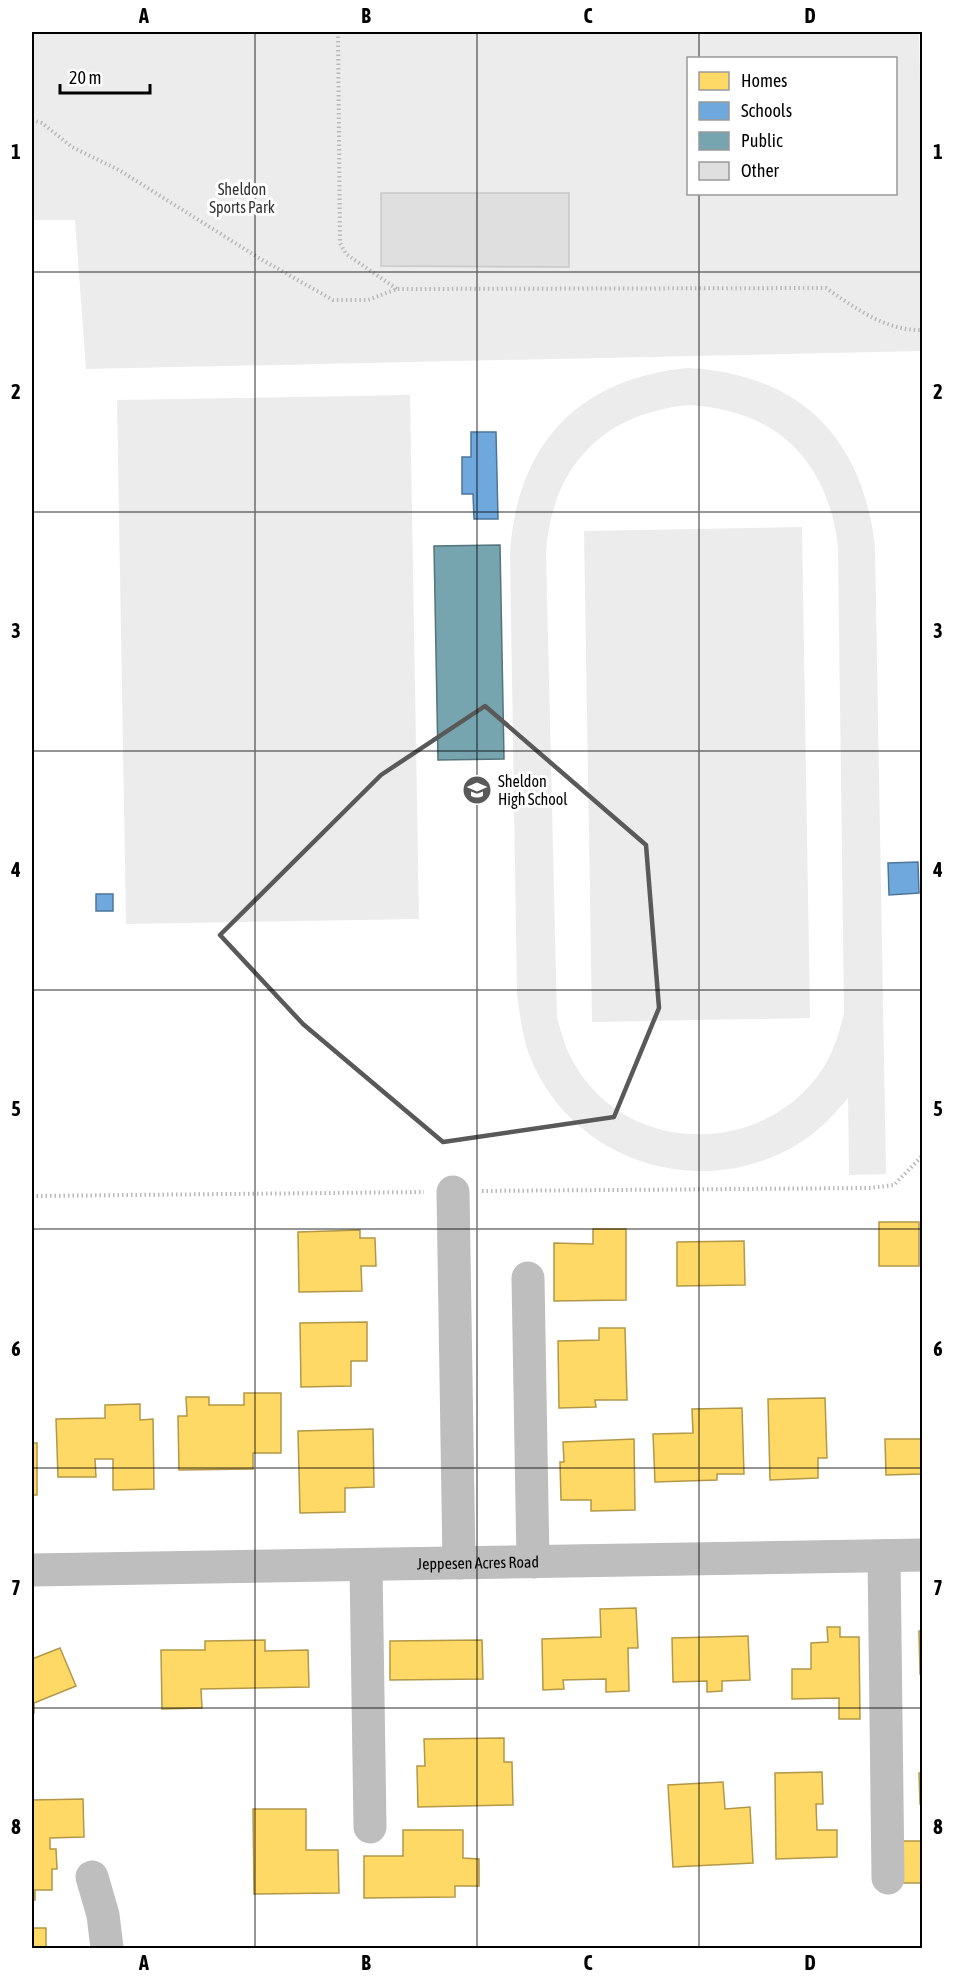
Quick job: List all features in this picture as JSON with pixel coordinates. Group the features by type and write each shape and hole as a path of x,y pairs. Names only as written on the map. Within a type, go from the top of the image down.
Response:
{"street":[{"path":"453,1192 459,1563"},
{"path":"528,1278 533,1562"},
{"name":"Jeppesen Acres Road","path":"32,1570 922,1555"},
{"path":"884,1556 888,1878"},
{"path":"366,1565 370,1827"},
{"path":"92,1877 103,1915 107,1948"}],"path":[{"path":"338,32 340,243 346,255 397,288"},
{"path":"32,120 42,123 72,147 119,170 259,258 333,300 368,300 397,288 826,288 882,322 908,330 922,330"}],"highlighted area":[{"path":"485,706 646,845 659,1008 614,1117 443,1142 303,1024 220,935 381,775"}],"green space":[{"name":"Sheldon Sports Park","path":"32,32 919,32 922,351 86,369 75,220 32,220"},
{"path":"688,368 727,373 762,383 793,398 818,418 839,443 856,473 868,507 875,546 886,1174 849,1175 848,1098 809,1137 793,1147 756,1163 717,1170 679,1170 641,1161 606,1145 575,1123 549,1093 527,1049 517,994 510,553 515,514 525,480 541,449 561,423 586,402 615,386 649,374","holes":["689,405 720,409 748,417 772,429 793,446 810,466 823,489 832,516 838,547 844,1013 836,1041 824,1067 812,1083 786,1107 755,1124 723,1132 689,1134 655,1128 624,1114 597,1094 572,1060 557,1018 546,552 550,521 559,494 571,470 588,449 608,432 631,419 658,410"]},
{"path":"410,395 419,919 126,924 117,400"},
{"path":"802,527 810,1018 592,1022 584,531"}],"building: Homes":[{"path":"879,1222 919,1222 919,1266 879,1266"},
{"path":"593,1229 626,1229 626,1300 554,1301 554,1243 593,1244"},
{"path":"360,1230 360,1238 375,1238 376,1266 361,1266 362,1291 299,1292 298,1232"},
{"path":"744,1241 745,1285 677,1286 677,1242"},
{"path":"367,1322 367,1361 351,1361 351,1386 301,1387 300,1323"},
{"path":"599,1328 625,1328 627,1400 595,1400 596,1407 559,1408 558,1341 599,1340"},
{"path":"244,1393 281,1393 281,1453 253,1453 253,1469 179,1470 178,1416 187,1416 186,1397 209,1397 209,1405 244,1405"},
{"path":"825,1398 827,1458 818,1458 818,1478 770,1480 768,1399"},
{"path":"140,1404 140,1420 153,1419 154,1489 113,1490 113,1459 95,1459 96,1477 58,1477 56,1419 105,1418 105,1405"},
{"path":"742,1408 744,1474 717,1474 717,1480 655,1482 653,1434 693,1433 692,1409"},
{"path":"373,1429 374,1487 345,1488 345,1512 300,1513 298,1431"},
{"path":"634,1439 635,1510 591,1511 591,1500 561,1500 560,1462 564,1462 563,1442"},
{"path":"885,1439 922,1439 922,1474 886,1475"},
{"path":"32,1443 37,1443 37,1495 32,1495"},
{"path":"636,1608 638,1648 628,1648 629,1691 606,1692 606,1679 563,1680 564,1689 543,1690 542,1639 601,1637 600,1609"},
{"path":"827,1627 840,1627 840,1637 859,1637 860,1719 839,1719 839,1698 792,1699 792,1669 811,1669 811,1643 828,1642"},
{"path":"919,1631 922,1631 922,1674 920,1674"},
{"path":"748,1636 750,1680 722,1681 722,1691 707,1692 707,1681 673,1682 672,1638"},
{"path":"265,1640 265,1651 308,1650 309,1687 201,1689 202,1708 162,1709 161,1650 205,1650 205,1641"},
{"path":"482,1640 483,1679 390,1680 390,1641"},
{"path":"60,1648 76,1686 34,1703 34,1713 32,1713 32,1659"},
{"path":"504,1738 504,1762 512,1762 513,1805 418,1807 417,1766 425,1766 424,1739"},
{"path":"822,1772 823,1804 816,1804 817,1830 837,1830 837,1857 776,1859 775,1773"},
{"path":"919,1773 922,1773 922,1804 920,1804"},
{"path":"723,1782 725,1809 750,1807 753,1863 673,1867 668,1785"},
{"path":"83,1799 84,1837 50,1838 50,1849 56,1849 57,1869 52,1869 52,1890 35,1890 35,1900 32,1900 32,1800"},
{"path":"253,1809 306,1809 306,1850 338,1850 339,1893 254,1894"},
{"path":"403,1830 463,1830 463,1858 479,1859 479,1886 455,1886 455,1897 364,1898 364,1856 403,1856"},
{"path":"897,1841 922,1841 922,1883 898,1883"},
{"path":"32,1928 46,1928 46,1948 32,1948"}],"building: Schools":[{"path":"471,432 496,432 498,519 474,519 473,494 462,494 462,457 471,457"},
{"path":"918,862 919,893 889,895 888,863"},
{"path":"96,894 113,894 113,911 96,911"}],"building: Public":[{"path":"500,545 504,759 438,760 434,546"}],"building: Other":[{"path":"381,193 569,193 569,267 381,266"}],"place":[{"name":"Sheldon High School","path":"477,790"}]}
